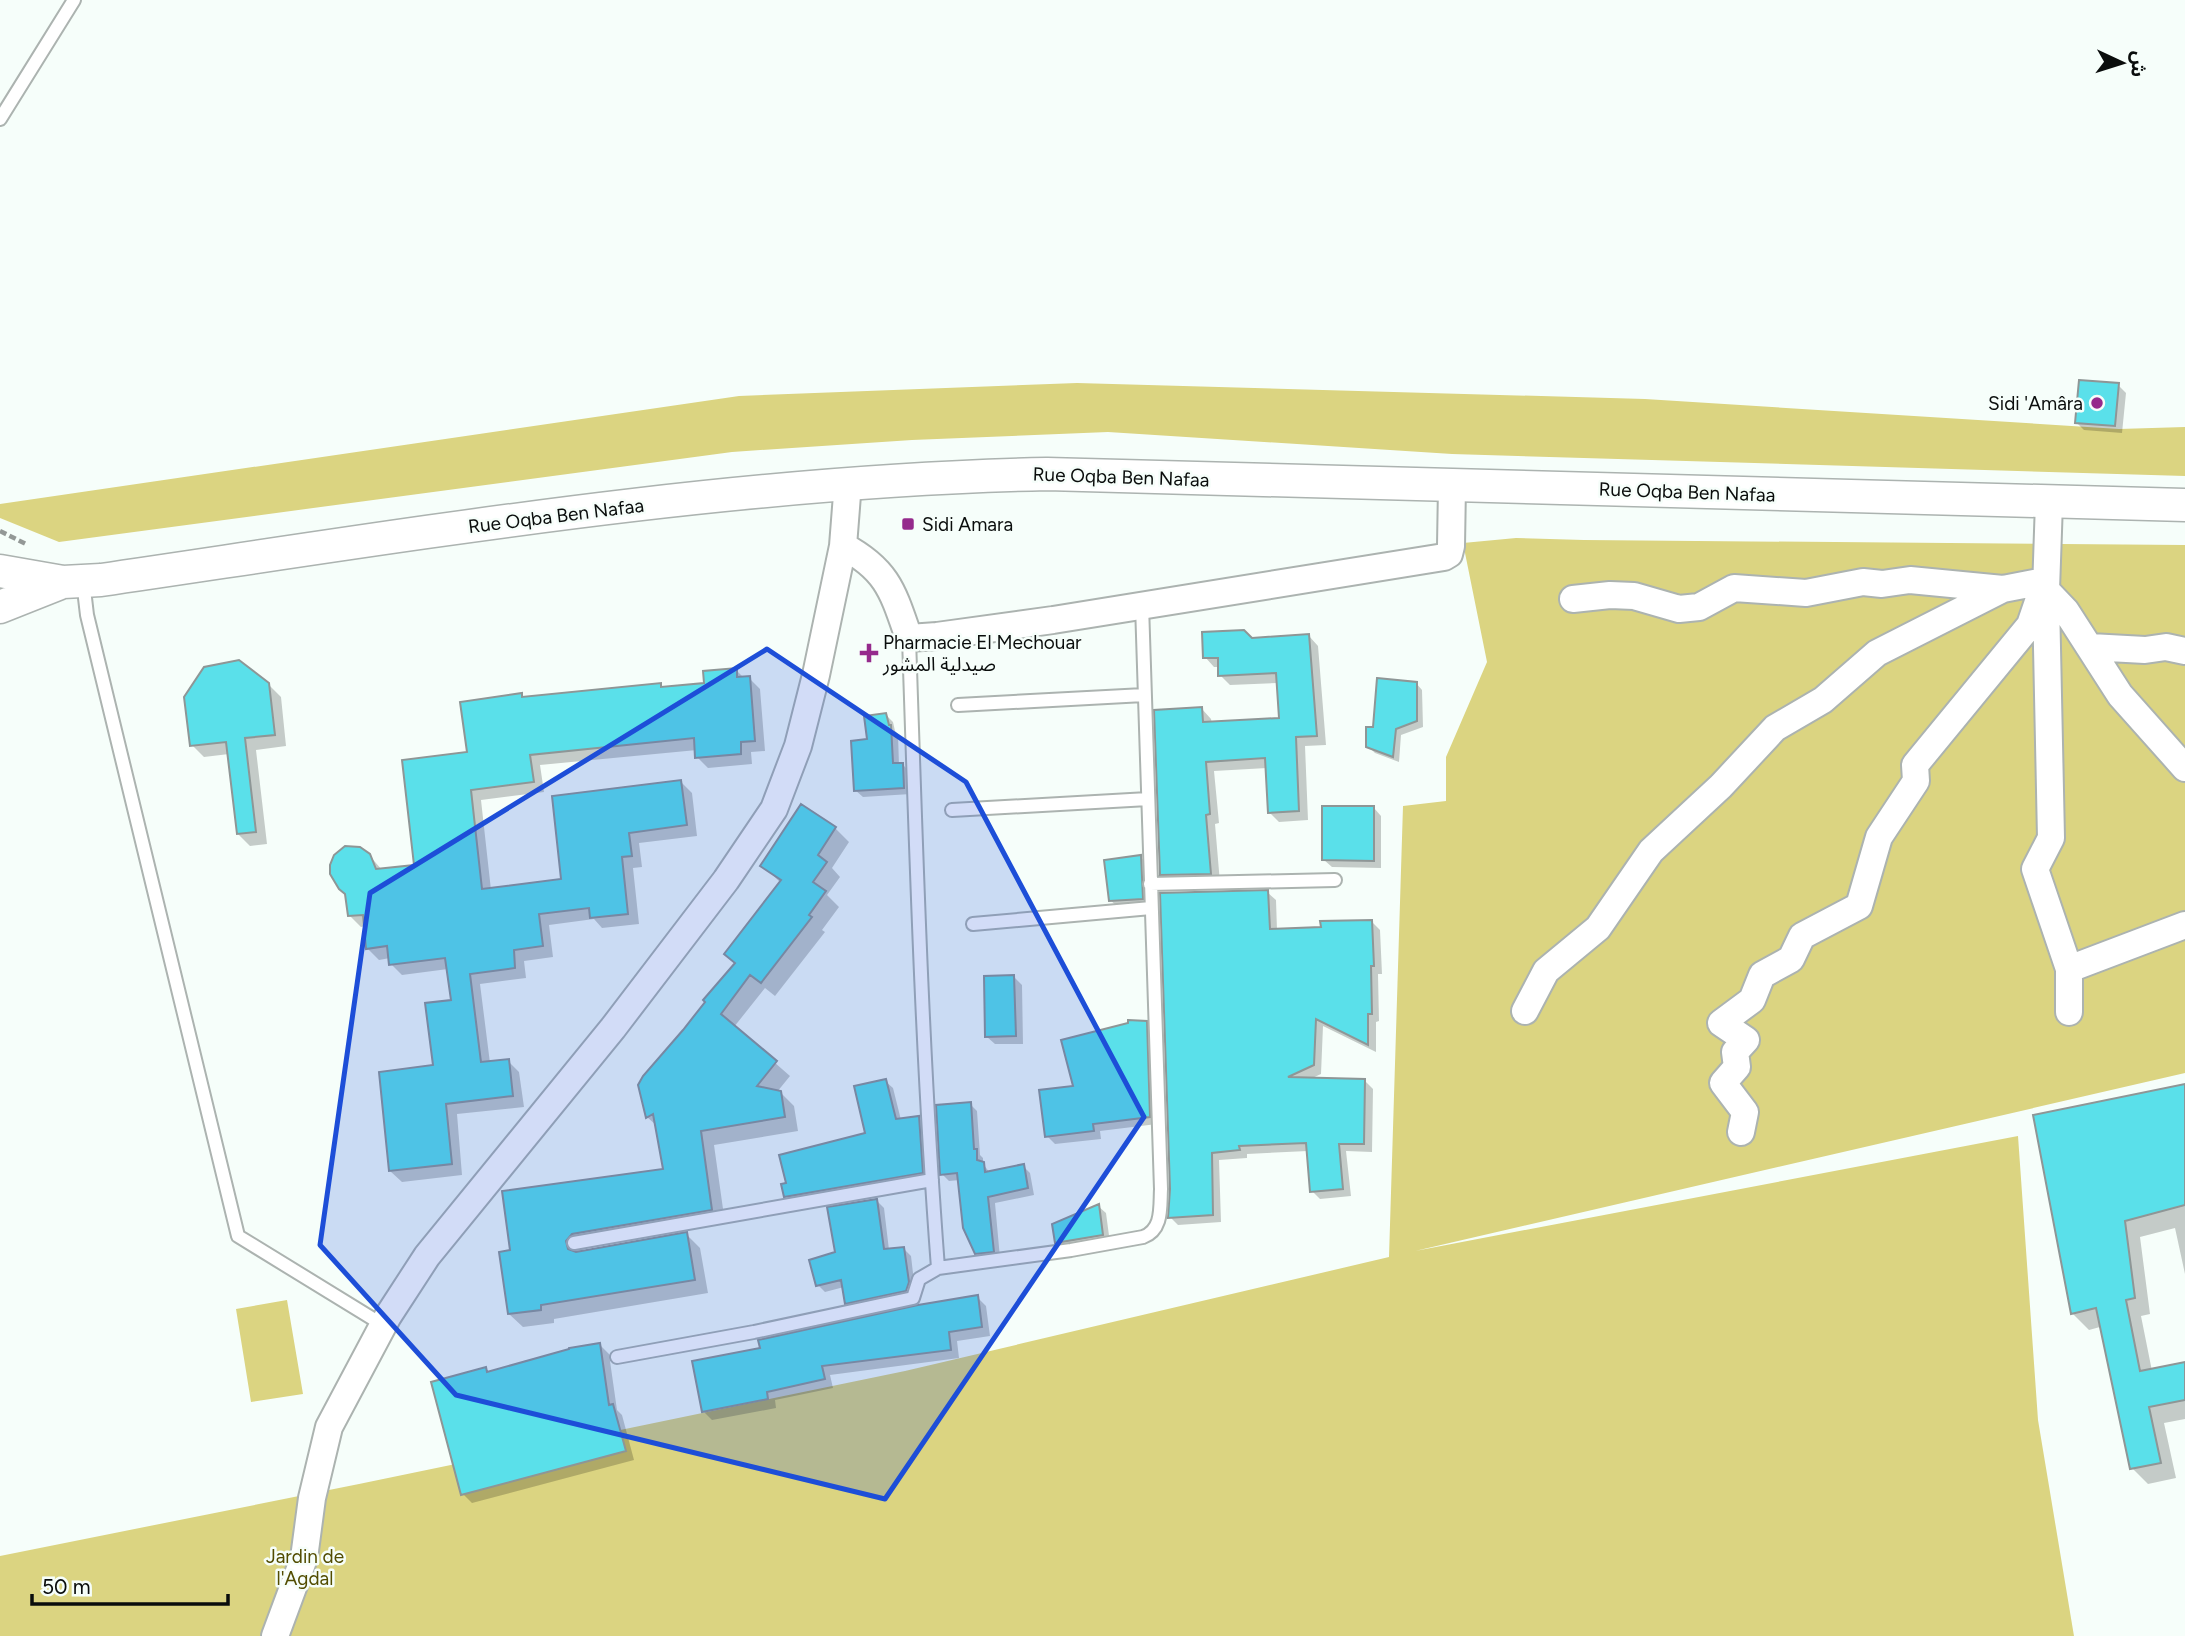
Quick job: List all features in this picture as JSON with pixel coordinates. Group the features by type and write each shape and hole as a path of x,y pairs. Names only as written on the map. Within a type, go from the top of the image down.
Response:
{"street":[{"name":"Rue Oqba Ben Nafaa","path":"0,607 73,582 530,517 848,482 945,476 1046,474 2185,505"},
{"path":"275,1636 304,1558 312,1498 329,1427 383,1325 428,1256 612,1028 726,880 774,809 801,734 816,675 843,546 848,482"},
{"path":"843,546 865,557 880,573 894,595 909,638 1142,605 1444,557 1449,554 1451,546 1452,486"},
{"path":"2049,502 2046,585 2050,838 2035,869 2069,969 2069,1012"},
{"name":"Rue Oqba Ben Nafaa","path":"0,571 73,582"},
{"path":"1573,599 1610,595 1634,596 1679,609 1699,607 1734,588 1806,593 1863,582 1882,584 1910,580 2003,589 2046,585"},
{"path":"2046,585 2120,695 2185,768"},
{"path":"1741,1132 1745,1112 1723,1083 1737,1067 1735,1052 1746,1040 1721,1023 1752,1000 1762,975 1791,959 1802,936 1859,906 1879,837 1916,781 1915,765 2030,625 2046,585"},
{"path":"1525,1011 1546,971 1598,928 1651,852 1721,786 1775,728 1823,700 1877,653 2003,589"},
{"path":"2090,647 2145,650 2166,647 2185,651"},
{"path":"2069,969 2185,925"}],"lane":[{"path":"0,119 74,0"},
{"path":"73,582 87,615 238,1236 383,1325"},
{"path":"617,1357 754,1332 913,1298 919,1279 939,1268 1143,1237 1151,1234 1156,1227 1161,1189 1142,605"},
{"path":"909,638 919,913 939,1268"},
{"path":"958,705 1144,695"},
{"path":"952,810 1148,799"},
{"path":"1150,884 1335,880"},
{"path":"973,924 1151,908"},
{"path":"573,1243 932,1180"}],"highlighted area":[{"path":"767,649 966,782 1144,1117 885,1499 456,1395 320,1245 370,893"}],"green space":[{"path":"1077,383 1645,399 2119,429 2185,427 2185,476 1452,454 1108,432 912,440 732,452 59,542 0,518 0,504 739,396"},
{"name":"Jardin de l'Agdal","path":"1516,538 2185,545 2185,1073 1415,1251 2018,1136 2038,1420 2074,1636 0,1636 0,1556 905,1371 1389,1257 1403,806 1446,801 1446,757 1487,662 1463,543"},
{"path":"287,1300 303,1394 251,1402 236,1309"}],"building":[{"name":"Sidi 'Amâra","path":"2079,380 2119,383 2115,426 2075,423"},
{"path":"1244,630 1252,638 1309,634 1317,736 1296,737 1299,811 1268,813 1265,758 1206,762 1210,814 1206,815 1211,874 1160,875 1154,710 1202,707 1203,722 1279,718 1276,673 1218,676 1218,658 1203,658 1202,632"},
{"path":"239,660 269,683 275,735 245,738 256,832 237,834 226,742 190,746 184,697 204,667"},
{"path":"737,668 737,677 750,676 755,741 741,742 741,754 695,758 694,738 530,755 534,782 471,790 482,889 561,879 552,796 681,780 687,825 629,833 632,856 622,857 628,914 590,918 589,908 539,914 543,946 514,950 515,968 470,974 481,1062 509,1059 513,1096 446,1104 452,1164 389,1171 379,1072 433,1065 425,1003 451,1000 445,958 389,965 387,946 366,949 363,915 348,916 345,894 330,874 334,855 345,846 360,847 370,854 376,869 414,865 402,760 467,752 460,702 522,693 522,697 661,683 661,687 704,683 703,671"},
{"path":"1377,678 1417,682 1417,721 1396,729 1393,757 1366,747 1366,727 1373,727"},
{"path":"886,713 891,725 893,763 903,763 904,788 854,791 851,741 867,739 864,716"},
{"path":"801,804 836,827 818,855 827,862 813,882 826,891 809,915 812,917 761,983 750,975 721,1014 777,1061 757,1086 781,1091 785,1117 701,1131 712,1210 572,1234 566,1241 568,1249 576,1252 687,1232 695,1280 541,1305 541,1310 508,1314 499,1252 510,1250 502,1191 663,1169 653,1114 646,1118 638,1085 735,963 724,954 781,880 760,866"},
{"path":"1322,806 1374,806 1374,861 1322,860"},
{"path":"1141,855 1143,899 1109,901 1104,860"},
{"path":"1268,890 1270,929 1321,927 1320,921 1372,920 1374,966 1371,966 1372,1014 1368,1014 1368,1045 1316,1019 1314,1065 1288,1077 1365,1079 1364,1144 1339,1144 1343,1189 1310,1192 1306,1143 1239,1146 1240,1150 1212,1153 1213,1215 1168,1218 1170,1189 1160,893"},
{"path":"1014,975 1016,1036 985,1037 984,976"},
{"path":"1128,1020 1147,1021 1150,1117 1093,1124 1094,1131 1045,1137 1039,1090 1073,1086 1061,1040 1128,1023"},
{"path":"886,1079 896,1119 919,1116 923,1173 784,1197 781,1184 786,1183 779,1155 865,1133 854,1086"},
{"path":"2185,1084 2185,1205 2125,1221 2135,1298 2126,1300 2140,1371 2185,1362 2185,1400 2149,1407 2161,1463 2130,1469 2096,1308 2071,1314 2033,1115"},
{"path":"971,1102 977,1160 984,1162 985,1172 1024,1164 1028,1188 988,1197 994,1252 975,1254 963,1228 957,1173 940,1175 936,1105"},
{"path":"877,1199 884,1249 904,1247 909,1282 906,1291 845,1304 841,1280 816,1286 809,1260 835,1252 827,1207"},
{"path":"1099,1204 1103,1235 1055,1243 1052,1224"},
{"path":"978,1295 982,1327 949,1332 951,1350 822,1366 825,1379 767,1392 768,1399 702,1412 692,1361 760,1348 758,1340 918,1305"},
{"path":"600,1343 609,1405 613,1404 626,1451 461,1495 431,1382 486,1367 487,1372 569,1348"}],"place":[{"name":"Sidi 'Amâra","path":"2097,403"},
{"name":"Sidi Amara","path":"908,524"},
{"name":"Pharmacie El Mechouar صيدلية المشور","path":"869,653"}]}
